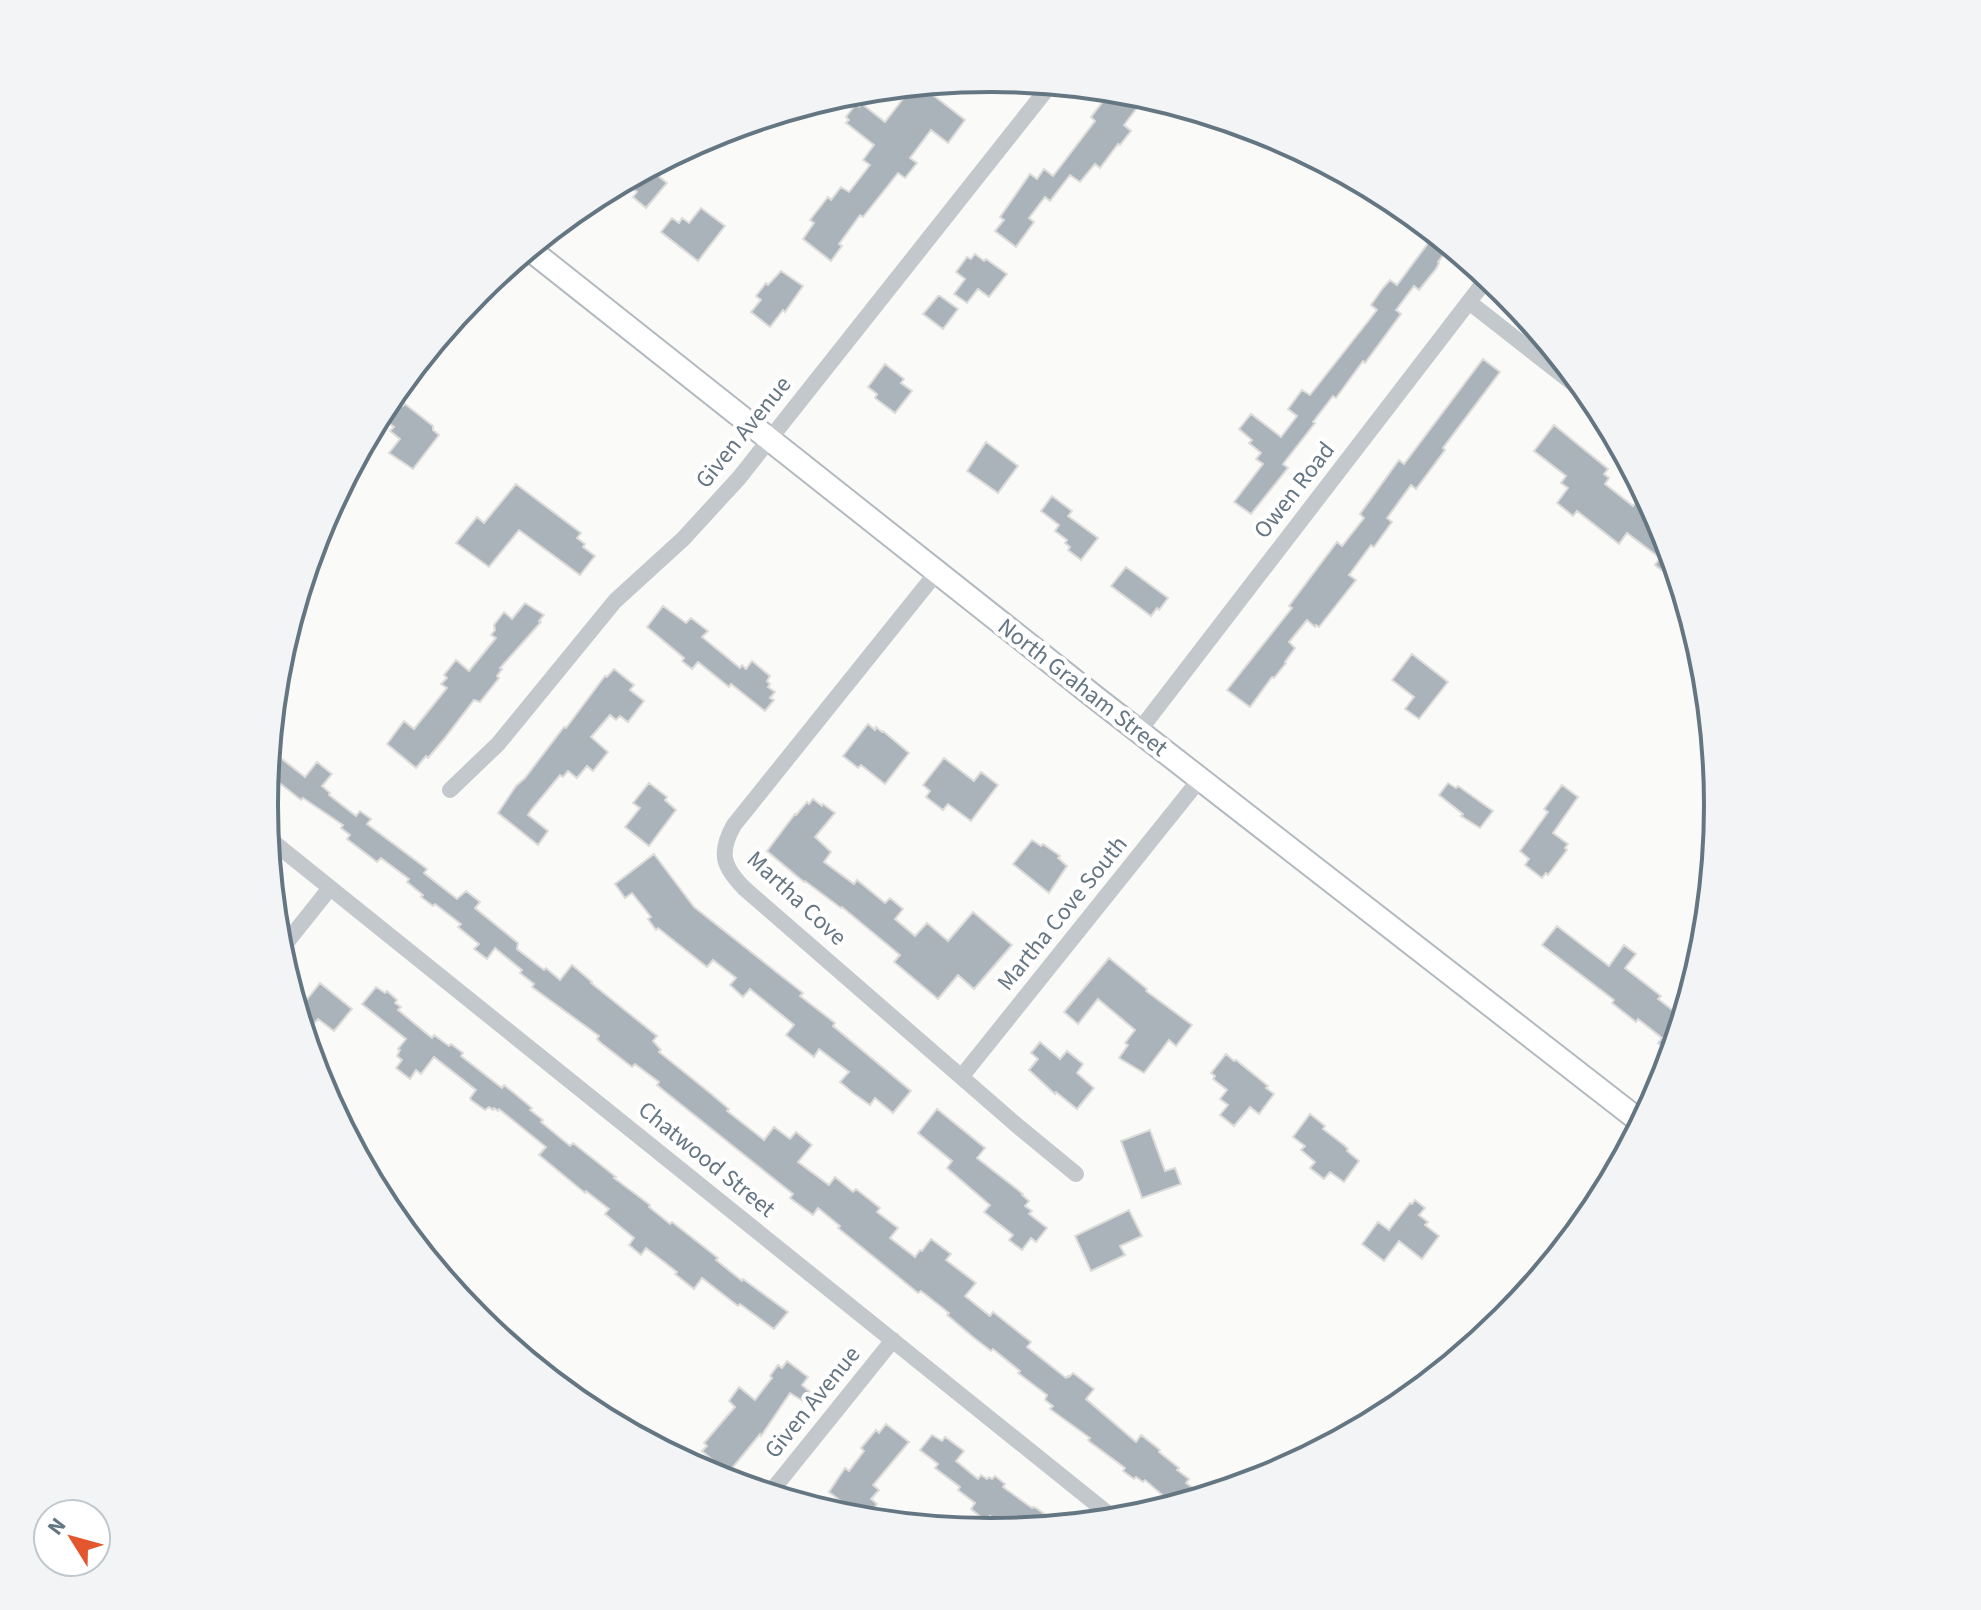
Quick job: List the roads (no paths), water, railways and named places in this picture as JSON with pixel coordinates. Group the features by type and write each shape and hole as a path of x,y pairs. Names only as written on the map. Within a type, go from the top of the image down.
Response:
{"main road":[{"name":"North Graham Street","path":"537,255 768,440 1632,1115"}],"street":[{"name":"Given Avenue","path":"450,790 498,744 615,601 711,511 1043,94"},
{"name":"Owen Road","path":"1139,731 1480,287"},
{"path":"1469,302 1554,368"},
{"name":"Martha Cove","path":"937,572 734,825 724,855 729,871 745,889 1076,1174"},
{"name":"Martha Cove South","path":"962,1076 1200,779"},
{"name":"Chatwood Street","path":"279,847 1102,1509"},
{"path":"290,938 330,888"},
{"name":"Given Avenue","path":"776,1485 893,1340"}]}
